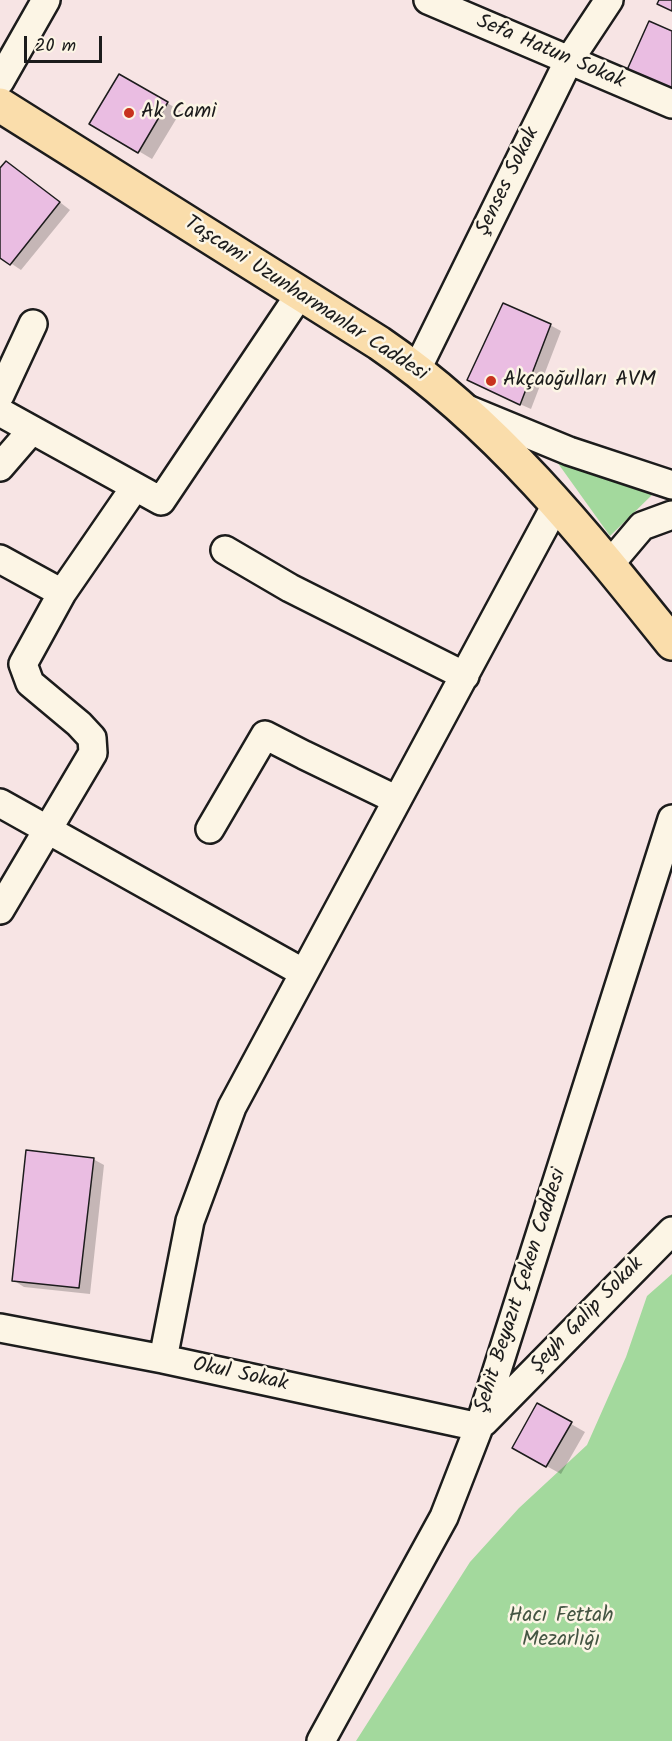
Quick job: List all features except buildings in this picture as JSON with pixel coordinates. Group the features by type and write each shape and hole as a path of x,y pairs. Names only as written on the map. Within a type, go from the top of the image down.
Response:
{"main road":[{"name":"Taşcami Uzunharmanlar Caddesi","path":"0,105 417,369 521,464 557,503 672,643"}],"street":[{"path":"0,81 46,0"},
{"name":"Sefa Hatun Sokak","path":"428,0 568,62 672,104"},
{"name":"Şenses Sokak","path":"417,369 568,62 609,0"},
{"path":"0,412 161,501 300,294"},
{"path":"0,395 33,324"},
{"path":"460,406 569,451 672,485"},
{"path":"0,467 32,430"},
{"path":"0,910 93,753 92,738 79,724 30,683 23,664 62,593 135,487"},
{"path":"163,1359 190,1221 232,1107 557,503"},
{"path":"609,565 642,526 672,515"},
{"path":"225,550 290,588 465,676"},
{"path":"0,559 62,593"},
{"path":"210,829 266,735 304,756 398,800"},
{"path":"0,803 304,973"},
{"name":"Şehit Beyazıt Çeken Caddesi","path":"321,1741 444,1517 479,1427 672,819"},
{"name":"Şeyh Galip Sokak","path":"479,1427 672,1231"},
{"name":"Okul Sokak","path":"0,1328 163,1359 479,1427"}],"green space":[{"path":"552,455 654,493 610,536"},
{"name":"Hacı Fettah Mezarlığı","path":"672,1274 672,1741 356,1741 470,1562 519,1508 587,1445 626,1357 647,1296"}],"place":[{"name":"Ak Cami","path":"129,113"},
{"name":"Akçaoğulları AVM","path":"491,381"}]}
